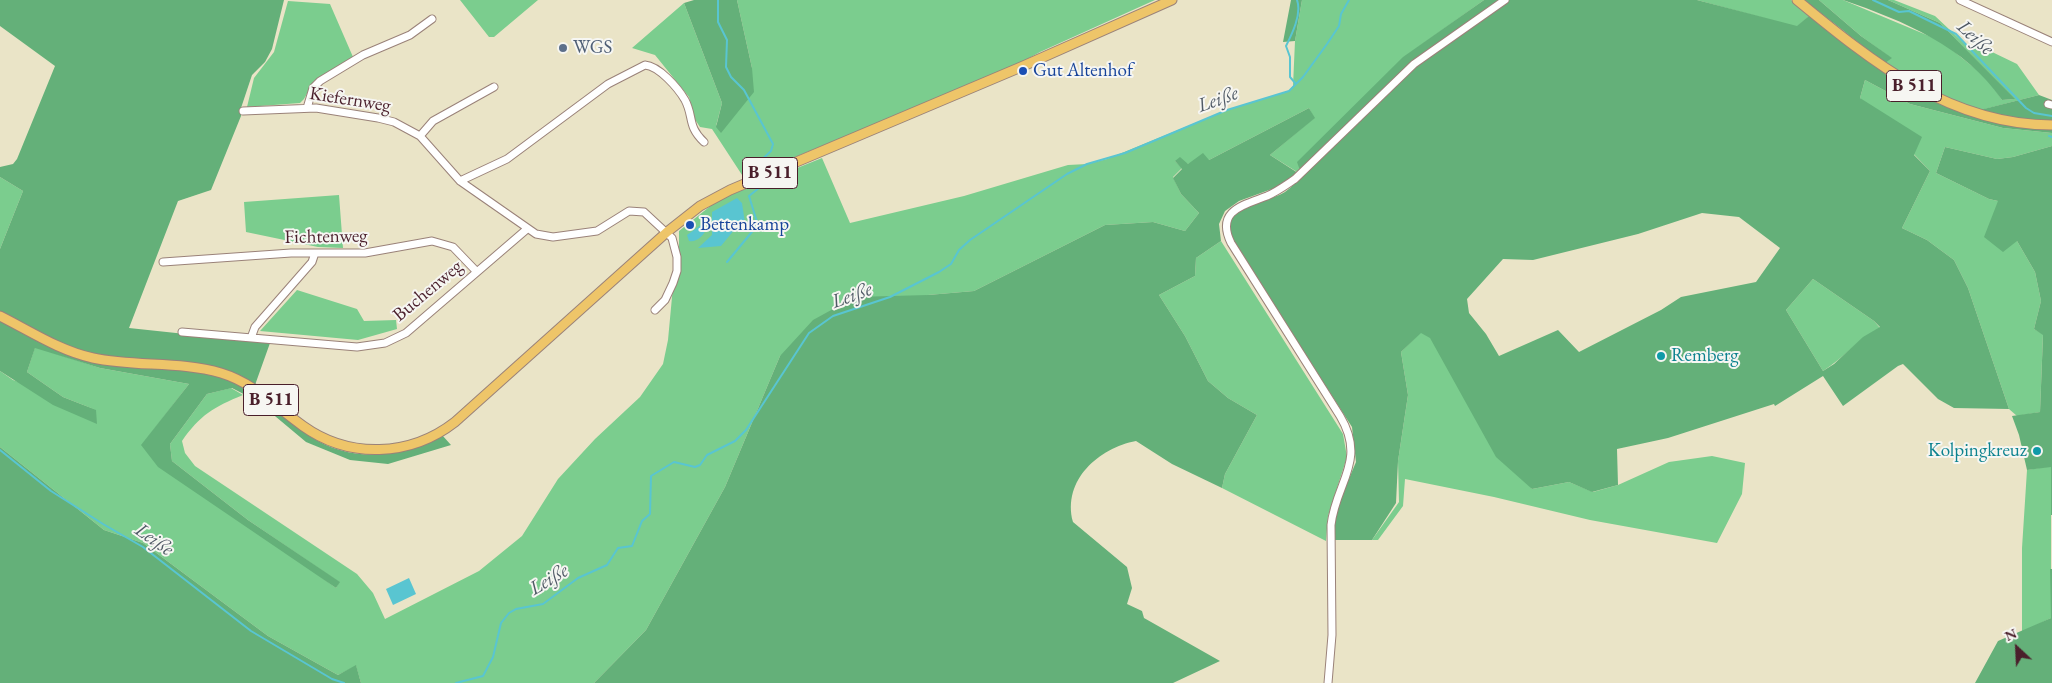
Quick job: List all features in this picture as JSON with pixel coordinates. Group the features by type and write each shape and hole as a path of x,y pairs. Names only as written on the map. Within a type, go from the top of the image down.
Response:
{"main road":[{"name":"B 511","path":"0,316 63,348 92,358 192,368 229,375 259,391 303,426 333,442 363,449 394,449 430,439 455,422 667,232 700,206 730,190 1028,65 1172,0"},
{"name":"B 511","path":"1797,0 1872,59 1929,95 1989,118 2009,122 2052,125"}],"street":[{"path":"1328,683 1333,607 1331,532 1334,512 1351,465 1350,442 1344,423 1232,243 1226,224 1229,216 1238,208 1276,192 1294,178 1414,64 1505,0"},
{"path":"1960,0 2052,42"},
{"path":"307,108 313,88 320,81 369,52 410,35 432,19"},
{"path":"460,181 502,162 551,128 608,84 633,70 649,65 660,72 685,100 693,129 704,142"},
{"path":"420,136 434,121 494,87"},
{"name":"Kiefernweg","path":"243,112 307,108 386,120 420,136 460,181 527,229"},
{"path":"527,229 536,234 553,237 593,232 626,212 636,210 647,214 667,232 676,247 677,271 668,294 655,310"},
{"name":"Buchenweg","path":"182,332 357,347 385,343 411,330 527,229"},
{"name":"Fichtenweg","path":"163,262 315,252 373,252 432,240 453,247 477,272"},
{"path":"251,338 255,326 312,262 315,252"}],"green space":[{"path":"0,0 284,0 272,49 265,62 252,75 241,108 241,116 211,190 178,201 129,328 270,343 255,385 297,426 327,446 360,454 376,454 409,448 426,443 442,435 451,445 388,464 350,460 306,442 257,401 232,388 207,394 170,444 172,461 248,520 340,582 336,588 158,467 141,445 189,384 100,368 35,348 27,372 63,397 96,410 97,424 53,405 0,371 0,249 23,191 0,177 0,167 13,164 17,159 55,66 0,26"},
{"path":"460,0 538,0 494,37 489,37"},
{"path":"694,0 737,0 752,68 754,92 721,133 716,127 722,103 684,3"},
{"path":"737,0 1155,0 1040,52 1011,68 744,178 712,129 700,127 694,118 689,97 655,55 632,48 684,3 722,103 716,126 752,68"},
{"path":"1291,0 1302,0 1295,41 1283,42"},
{"path":"1302,0 1484,0 1403,58 1302,175 1270,155 1314,118 1309,108 1209,160 1188,164 1175,161 1182,168 1173,177 1181,194 1199,213 1185,231 1153,222 1105,225 974,291 928,295 780,356 725,487 646,630 594,683 361,683 356,666 338,675 268,636 143,543 104,530 0,447 0,371 13,380 96,410 63,397 27,372 35,347 100,368 189,384 142,445 336,588 339,582 248,520 172,461 170,444 207,394 231,388 243,395 208,413 195,425 182,441 185,453 195,466 357,574 373,593 385,619 479,571 522,536 558,479 595,439 640,397 663,364 668,340 675,265 679,265 679,231 718,200 822,158 850,223 964,196 1068,165 1087,164 1107,159 1227,110 1289,91 1293,86 1295,41"},
{"path":"1484,0 1697,0 1797,26 1810,15 1896,82 1932,100 1971,116 1972,112 2039,95 2052,100 2052,133 2003,128 1910,104 1865,80 1860,98 1922,137 1914,155 1930,171 1902,228 1927,240 1954,260 1968,288 2009,409 1954,408 1938,399 1903,364 1843,406 1823,376 1775,406 1774,404 1668,438 1617,449 1618,485 1592,492 1569,482 1532,489 1496,457 1430,338 1421,333 1401,352 1408,395 1398,461 1396,503 1372,540 1332,540 1335,512 1356,462 1352,427 1232,240 1230,228 1232,219 1237,212 1245,207 1275,197 1285,192 1294,184 1302,176 1297,162 1403,57","holes":["1702,213 1739,217 1780,248 1756,282 1681,297 1661,310 1579,352 1558,330 1499,356 1486,334 1469,313 1467,299 1503,259 1533,260 1638,234","1813,279 1880,327 1863,337 1834,364 1823,371 1786,310"]},
{"path":"1697,0 1791,0 1810,15 1797,27"},
{"path":"1801,0 1804,0 1843,31 1891,58 1861,36 1819,0 1843,0 1941,41 1988,79 2002,100 2014,99 1940,23 1888,0 1894,0 1935,16 1966,45 1990,51 2017,64 2039,95 1977,111 1948,100 1889,67"},
{"path":"1804,0 1819,0 1861,36 1892,58 1885,63"},
{"path":"1843,0 1888,0 1940,23 2015,99 2002,100 1987,81 1970,65 1952,50 1932,38 1888,17"},
{"path":"288,1 330,4 353,57 314,81 300,103 247,107 254,78 274,52"},
{"path":"1865,80 1910,104 2003,128 2052,133 2052,146 2013,157 1997,159 1945,147 1936,173 1989,199 1998,201 2017,241 2035,272 2041,301 2034,329 2043,334 2040,412 2017,416 2009,409 1968,288 1954,260 1927,240 1902,228 1930,171 1860,98"},
{"path":"1309,108 1315,118 1270,155 1298,173 1280,186 1239,201 1225,211 1219,224 1221,241 1196,258 1195,276 1159,295 1185,336 1208,381 1228,398 1257,415 1225,474 1222,488 1172,464 1136,441 1109,451 1086,468 1078,480 1073,493 1071,507 1073,522 1127,567 1132,588 1127,604 1142,611 1144,618 1220,661 1173,683 594,683 646,630 725,487 780,356 813,320 855,297 928,295 974,291 1105,225 1153,222 1185,231 1199,213 1181,194 1173,178 1182,169 1175,161 1180,157 1188,164 1203,153 1209,160"},
{"path":"2052,146 2051,515 2051,467 2027,470 2019,435 2012,416 2040,412 2043,335 2034,329 2041,301 2035,272 2017,241 2003,252 1984,237 1998,201 1989,199 1936,173 1945,147 1997,159 2013,157"},
{"path":"0,177 23,191 0,249"},
{"path":"339,195 343,248 318,247 246,232 244,202"},
{"path":"1221,241 1343,434 1347,457 1328,516 1326,541 1222,488 1225,474 1257,415 1228,398 1208,381 1185,336 1159,295 1195,276 1196,258"},
{"path":"1813,279 1874,321 1880,328 1872,332 1823,371 1786,310"},
{"path":"297,290 357,309 364,321 396,320 397,329 358,340 260,331"},
{"path":"1421,332 1430,337 1532,489 1569,482 1593,492 1618,485 1669,462 1712,456 1745,463 1742,494 1717,543 1590,520 1494,497 1405,479 1403,506 1378,540 1372,540 1399,502 1398,461 1408,395 1401,352"},
{"path":"0,447 104,530 143,543 268,636 338,675 356,665 361,683 0,683"},
{"path":"2051,466 2051,618 2022,632 2022,548 2027,470"},
{"path":"2050,569 2052,569 2052,683 1975,683 1998,641 2051,618"}],"water":[{"path":"737,198 742,203 745,223 735,229 721,246 698,248 712,235 712,212"},
{"path":"701,225 706,228 704,233 697,240 689,241 687,235"},
{"path":"409,578 416,594 393,605 386,589"}],"waterway":[{"path":"718,0 718,22 727,40 726,67 731,77 744,90 773,144 771,151 755,166"},
{"path":"1296,84 1290,77 1290,57 1286,46 1297,18 1297,0"},
{"name":"Leiße","path":"456,683 483,676 493,657 501,623 509,613 516,609 543,604 578,578 607,565 618,548 632,546 642,521 650,514 651,476 674,462 695,467 700,465 707,455 735,441 746,430 809,333 833,316 890,297 939,272 951,264 959,250 970,240 1067,174 1087,164 1125,153 1227,110 1289,91 1303,77 1339,26 1341,14 1349,0"},
{"name":"Leiße","path":"1873,0 1899,12 1909,11 1956,34 2026,108 2034,113 2052,116"},
{"path":"727,262 756,227 757,222 749,196 759,188"},
{"name":"Leiße","path":"0,450 51,491 143,547 251,631 332,679 344,683"}],"place":[{"name":"WGS","path":"563,48"},
{"name":"Gut Altenhof","path":"1023,71"},
{"name":"Bettenkamp","path":"690,225"},
{"name":"Remberg","path":"1661,356"},
{"name":"Kolpingkreuz","path":"2037,451"}]}
